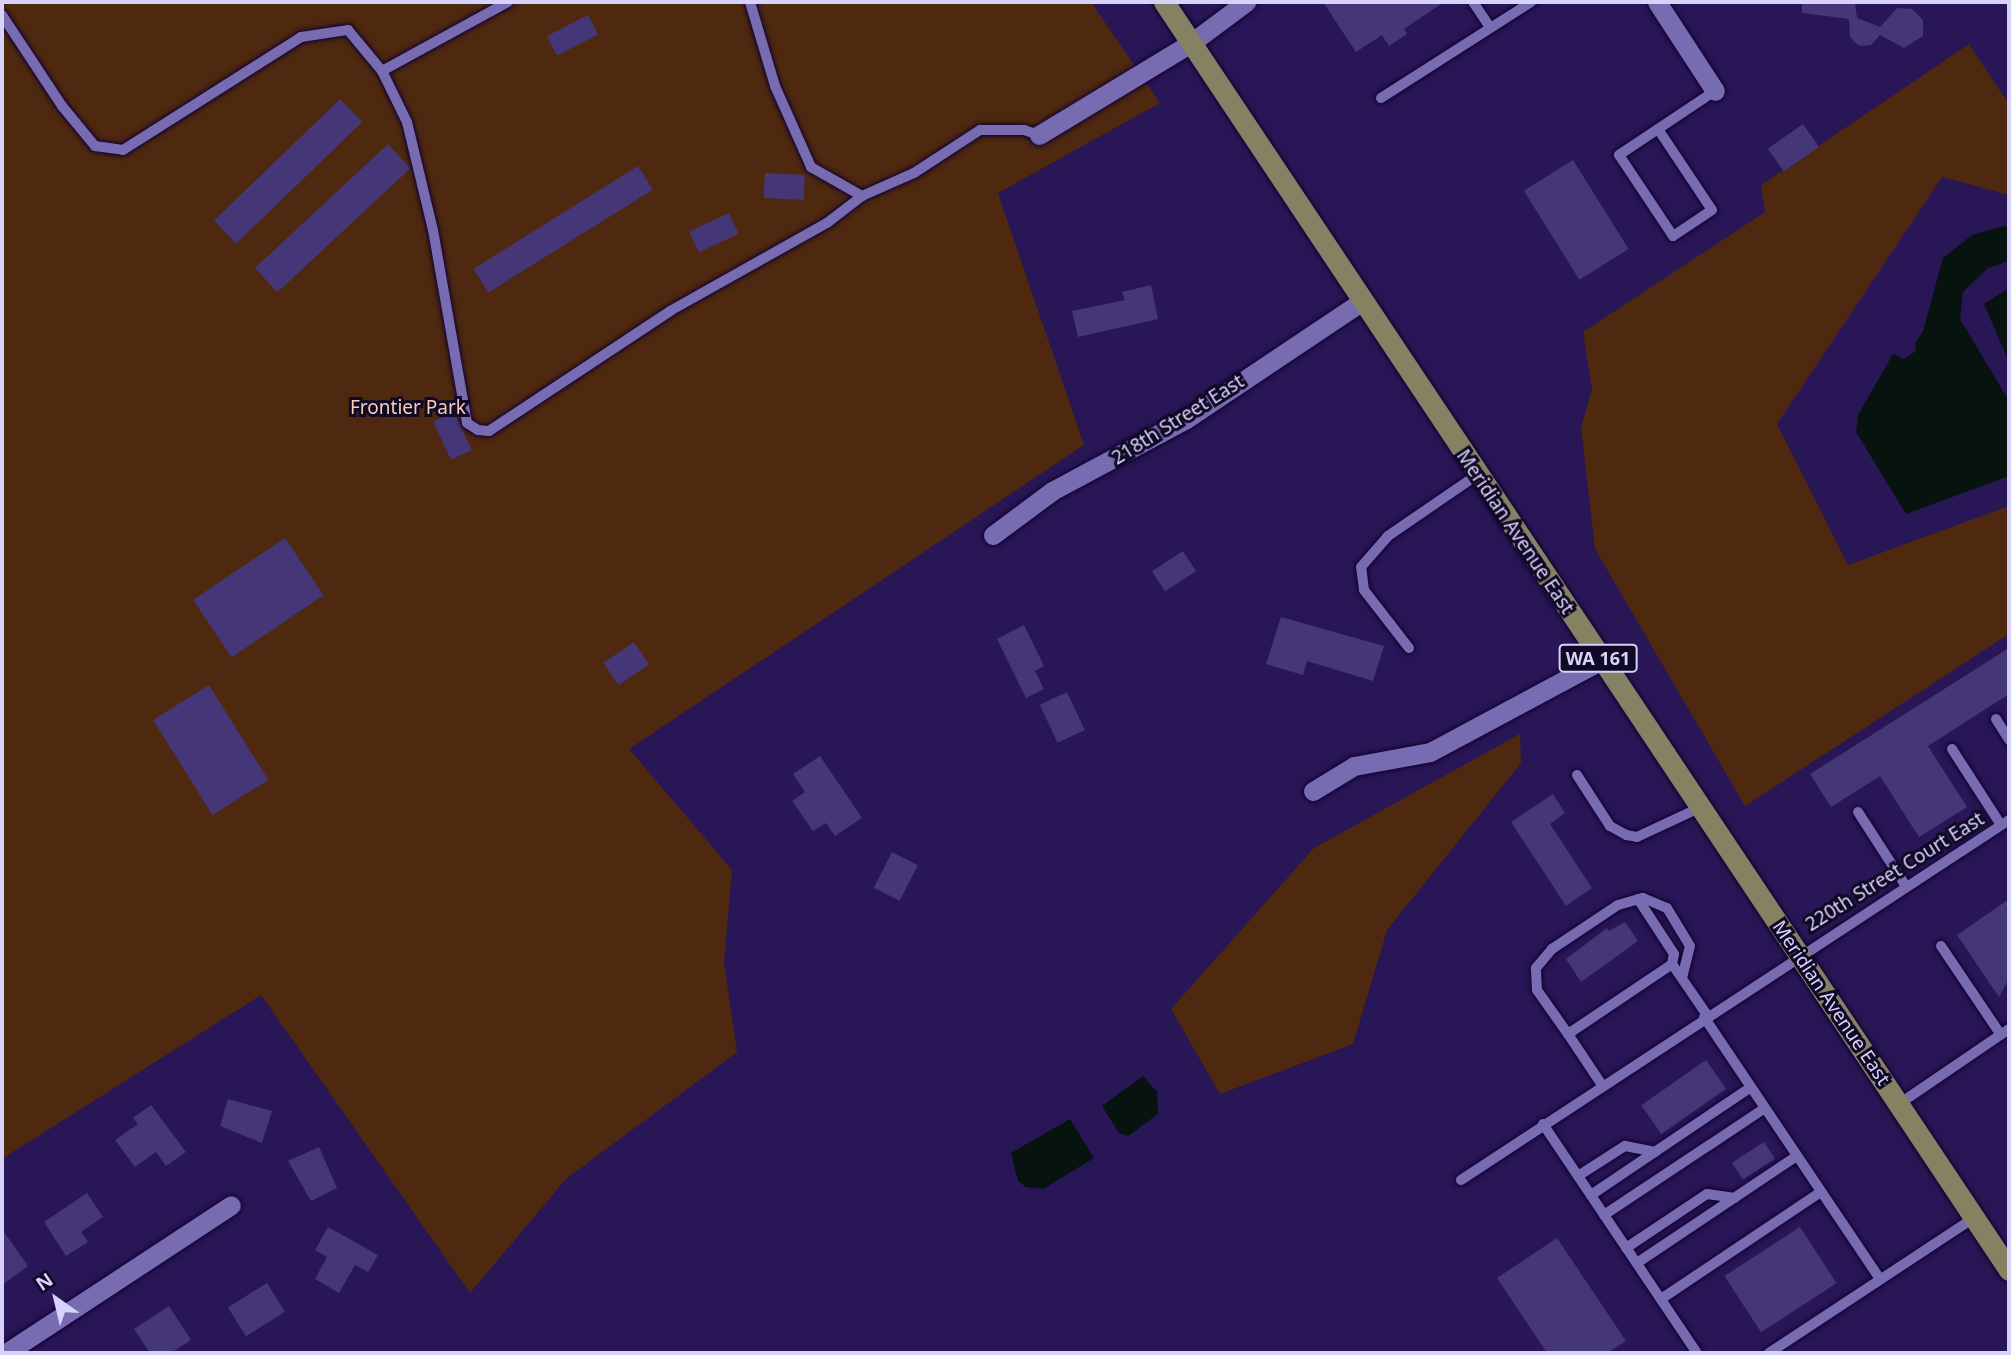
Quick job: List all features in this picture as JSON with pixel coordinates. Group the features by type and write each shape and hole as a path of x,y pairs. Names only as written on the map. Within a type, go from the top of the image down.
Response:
{"main road":[{"name":"Meridian Avenue East","path":"1164,2 1600,661 2009,1270"}],"street":[{"path":"1039,135 1191,43 1246,2"},
{"path":"1657,2 1715,92"},
{"name":"218th Street East","path":"993,535 1041,497 1186,419 1362,301"},
{"path":"1313,791 1354,766 1405,759 1455,741 1600,661"},
{"path":"6,1353 232,1205"}],"lane":[{"path":"382,71 508,2"},
{"path":"750,2 775,86 811,167 862,195"},
{"path":"1473,2 1490,27"},
{"path":"1381,98 1531,2"},
{"path":"2,15 62,106 95,146 123,150 301,37 345,28 382,71 407,122 422,177 467,423 478,430 489,431 670,311 827,223 862,195 914,173 980,130 1024,130 1039,135"},
{"path":"1658,130 1712,210 1673,236 1619,155 1715,92"},
{"path":"1409,648 1364,590 1361,567 1388,536 1477,475"},
{"path":"1996,719 2009,740"},
{"path":"1952,749 2005,822"},
{"path":"1577,775 1610,826 1626,835 1637,837 1699,807"},
{"path":"1858,812 1905,885"},
{"name":"220th Street Court East","path":"1461,1180 1798,954 2005,822"},
{"path":"1568,1034 1672,964 1674,954 1638,899"},
{"path":"1602,1085 1536,990 1536,968 1574,932 1618,905 1638,899 1660,902 1688,940 1691,953 1682,978"},
{"path":"1899,1104 2005,1032 1941,946"},
{"path":"1672,964 1880,1279"},
{"path":"1591,1195 1751,1087"},
{"path":"1604,1215 1765,1108"},
{"path":"1543,1124 1697,1353"},
{"path":"1578,1176 1625,1146 1654,1152"},
{"path":"1637,1263 1797,1156"},
{"path":"1661,1299 1821,1192"},
{"path":"1626,1248 1707,1194 1735,1198"},
{"path":"1769,1353 1974,1217"}],"green space":[{"name":"Frontier Park","path":"2,2 1091,2 1160,103 998,193 1084,445 629,749 732,870 724,962 737,1052 566,1179 470,1293 261,995 2,1159"},
{"path":"1969,44 2009,104 2009,195 1942,177 1777,424 1848,565 2009,506 2009,634 1745,806 1595,549 1581,427 1592,389 1583,332 1765,212 1761,185"},
{"path":"1520,734 1521,763 1387,930 1353,1044 1220,1094 1171,1009 1314,848"}],"shaded area":[{"path":"2004,226 2009,228 2009,261 1988,268 1963,292 1960,319 2009,401 2009,476 1906,514 1856,432 1858,415 1893,354 1904,359 1916,351 1915,343 1923,331 1943,258 1972,235"},
{"path":"2009,288 2009,362 1984,304"},
{"path":"1143,1076 1157,1092 1158,1114 1128,1136 1119,1133 1102,1106"},
{"path":"1070,1119 1094,1158 1043,1189 1026,1187 1018,1181 1011,1153"}],"building":[{"path":"1323,2 1444,2 1404,29 1407,34 1389,46 1382,35 1356,52"},
{"path":"1802,2 1855,2 1857,18 1880,27 1897,8 1912,9 1923,20 1923,36 1904,48 1880,35 1871,45 1859,46 1850,37 1849,19 1802,13"},
{"path":"588,15 598,35 557,55 547,36"},
{"path":"340,99 362,122 236,244 214,221"},
{"path":"1803,124 1819,147 1784,172 1768,149"},
{"path":"388,144 411,168 277,292 255,268"},
{"path":"1573,160 1629,249 1579,280 1524,191"},
{"path":"638,166 653,190 488,293 473,269"},
{"path":"765,173 805,175 804,200 764,198"},
{"path":"729,213 739,234 699,252 689,232"},
{"path":"1151,285 1158,319 1078,337 1072,311 1125,300 1122,292"},
{"path":"454,412 472,450 451,460 433,422"},
{"path":"285,538 324,595 232,657 193,600"},
{"path":"1183,551 1196,571 1165,591 1152,571"},
{"path":"1281,617 1384,646 1373,681 1307,661 1303,675 1266,664"},
{"path":"1024,625 1044,666 1035,671 1044,689 1026,698 997,639"},
{"path":"634,642 649,664 618,685 603,663"},
{"path":"2009,648 2009,694 1928,746 1967,807 1919,837 1880,776 1831,807 1810,774"},
{"path":"209,685 268,780 212,815 153,720"},
{"path":"1067,692 1085,730 1058,743 1040,705"},
{"path":"820,756 862,818 835,836 826,823 813,831 792,801 805,792 793,774"},
{"path":"1553,794 1565,813 1550,824 1592,888 1566,906 1511,822"},
{"path":"892,852 918,865 900,901 874,888"},
{"path":"2009,899 2009,978 1999,997 1957,935"},
{"path":"1625,922 1638,941 1581,982 1566,959 1607,928 1609,931"},
{"path":"1706,1060 1726,1089 1661,1134 1641,1105"},
{"path":"228,1099 272,1111 262,1143 220,1126"},
{"path":"151,1105 186,1152 166,1166 156,1152 135,1167 115,1140 138,1124 133,1118"},
{"path":"1764,1142 1775,1159 1743,1179 1732,1163"},
{"path":"319,1147 337,1188 311,1201 288,1161"},
{"path":"87,1193 103,1217 81,1232 88,1242 66,1256 44,1222"},
{"path":"328,1227 378,1255 368,1272 355,1265 339,1293 315,1279 327,1257 315,1250"},
{"path":"1800,1227 1836,1283 1761,1332 1725,1276"},
{"path":"2,1229 28,1266 2,1285"},
{"path":"1557,1238 1626,1341 1607,1353 1547,1353 1497,1278"},
{"path":"267,1283 285,1312 246,1336 228,1307"},
{"path":"169,1306 191,1340 171,1353 150,1353 134,1329"}]}
